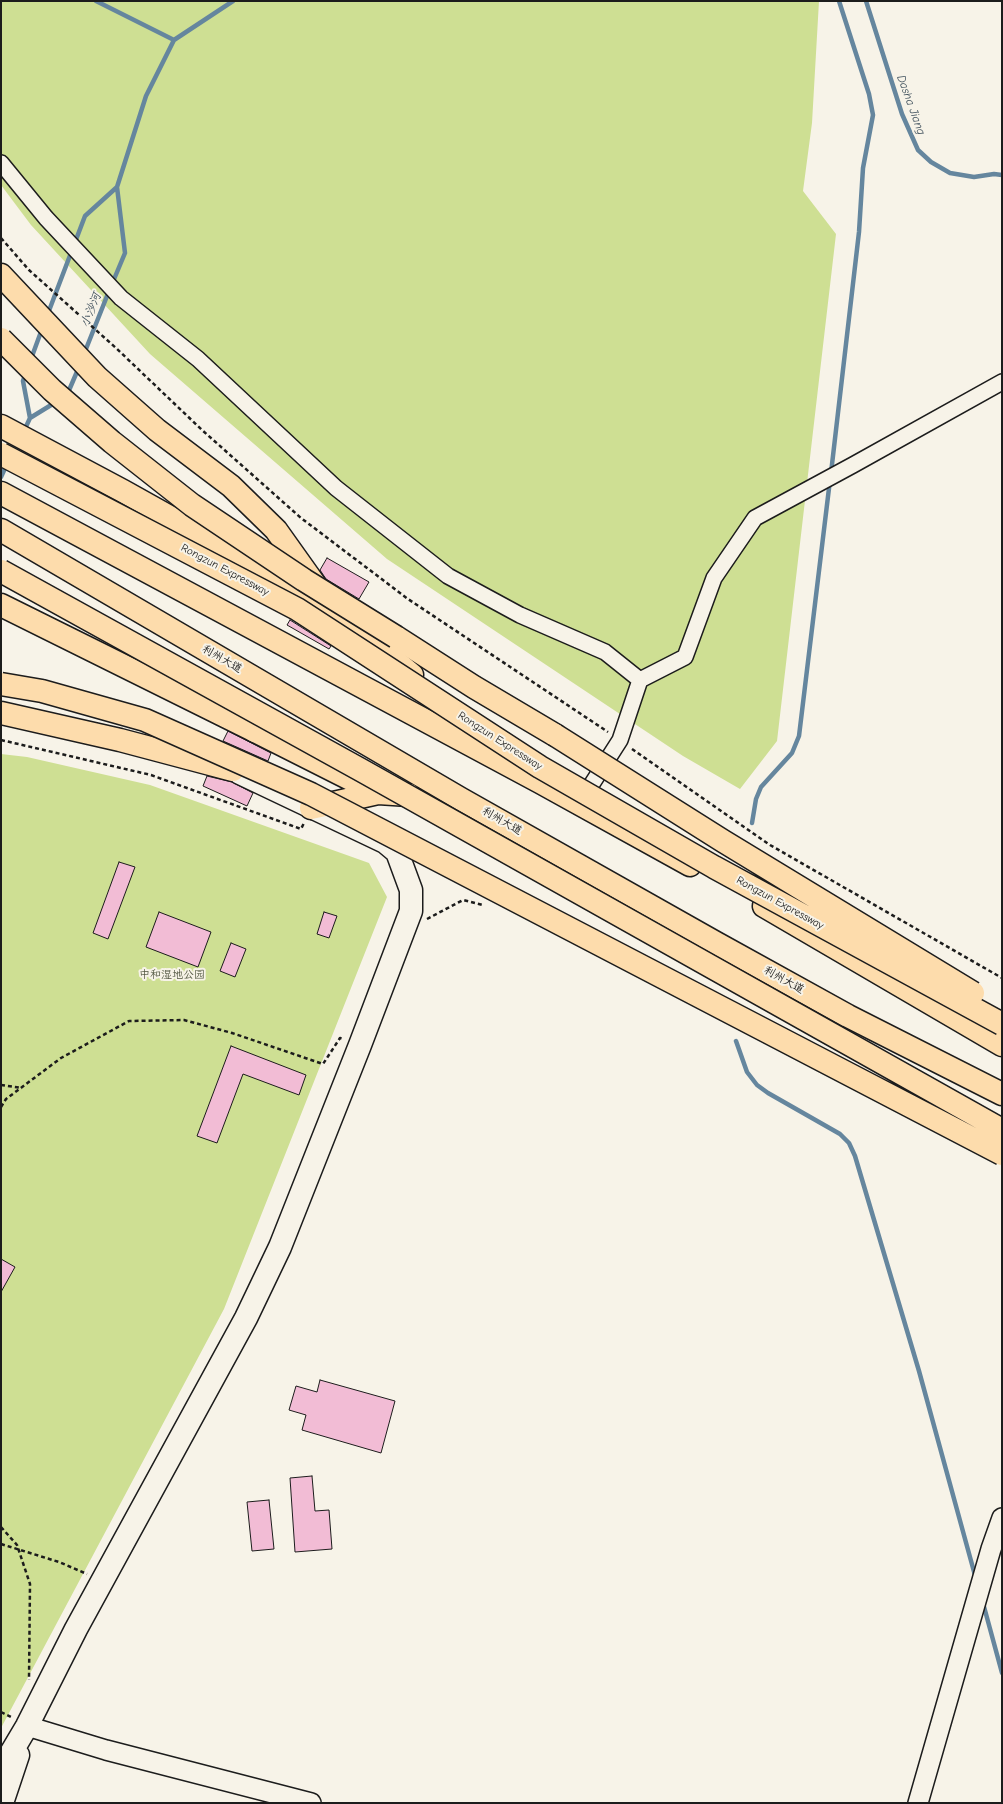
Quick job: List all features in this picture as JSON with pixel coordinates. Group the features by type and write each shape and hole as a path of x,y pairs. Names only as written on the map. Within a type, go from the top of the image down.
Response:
{"highway":[{"path":"8,282 97,377 157,430 231,486 276,530 332,608"},
{"path":"1,339 52,390 112,442 192,505 251,545 474,687 555,735 724,841 968,989 1002,1013"},
{"path":"1,426 123,491 332,608 540,782"},
{"name":"Rongzun Expressway","path":"1,454 297,609 540,767 714,866 1002,1024"},
{"path":"1,493 540,782 767,908 1002,1045"},
{"name":"利州大道","path":"5,533 461,799 841,1012 1002,1094"},
{"path":"1,571 354,766 1002,1130"},
{"path":"1,605 378,793"},
{"path":"1,684 42,691 145,720 311,794 1002,1154"},
{"path":"1,713 120,740 233,770"},
{"path":"311,808 378,793 461,799"}],"main road":[{"path":"1,1770 27,1726 102,1580 246,1318 280,1247 360,1046 411,911 411,890 397,852 385,842 233,770"},
{"path":"2,1803 27,1726"}],"street":[{"path":"1,163 46,218 121,298 198,359 336,488 448,576 520,615 605,652 640,680"},
{"path":"579,804 620,740 640,680 685,657 714,578 755,518 1002,382"},
{"path":"918,1803 991,1549 1002,1518"},
{"path":"27,1726 106,1750 311,1803"}],"path":[{"path":"1,238 29,270 116,348 202,430 301,518 408,599 620,740 770,845 1002,978"},
{"path":"1,740 151,775 301,829 311,808"},
{"path":"462,892 463,900"},
{"path":"424,920 463,900 490,907"},
{"path":"1,1107 6,1099 61,1058 129,1021 184,1020 232,1033 323,1064 340,1038"},
{"path":"1,1084 22,1088"},
{"path":"1,1527 18,1548 30,1584 28,1687"},
{"path":"1,1544 18,1548 59,1562 102,1580"}],"green space":[{"path":"1,1 819,1 812,123 803,191 836,234 777,741 740,789 683,756 387,559 150,354 31,225 1,185"},
{"name":"中和湿地公园","path":"1,754 27,757 150,785 369,863 387,897 224,1309 1,1728"}],"building":[{"path":"327,558 369,582 359,599 326,579 320,570"},
{"path":"290,620 331,646 329,649 287,625"},
{"path":"228,731 271,753 268,761 223,741"},
{"path":"207,776 232,782 253,793 247,806 203,786"},
{"path":"119,862 135,867 108,939 93,933"},
{"path":"159,912 211,932 198,967 146,947"},
{"path":"324,912 337,916 329,938 317,934"},
{"path":"231,943 246,949 235,977 220,971"},
{"path":"231,1046 306,1075 299,1095 243,1074 217,1143 197,1136"},
{"path":"1,1259 15,1267 1,1292"},
{"path":"320,1380 395,1401 381,1453 302,1430 306,1415 289,1410 296,1386 317,1392"},
{"path":"312,1476 315,1511 329,1510 332,1549 295,1552 290,1478"},
{"path":"269,1500 274,1549 252,1551 247,1502"}],"waterway":[{"path":"96,1 174,40"},
{"name":"小沙河","path":"112,284 125,253 117,187 146,96 174,40 233,1"},
{"path":"831,473 859,232 863,168 873,115 869,94 839,1"},
{"name":"Dasha Jiang","path":"866,1 902,114 918,150 931,162 950,173 974,177 994,174 1002,175"},
{"name":"小沙河","path":"47,316 85,216 117,187"},
{"name":"小沙河","path":"84,354 109,291"},
{"name":"小沙河","path":"31,359 42,329"},
{"name":"小沙河","path":"67,395 79,367"},
{"name":"小沙河","path":"26,372 23,381 30,418"},
{"name":"小沙河","path":"24,431 30,418 56,402"},
{"name":"小沙河","path":"1,477 7,464"},
{"path":"752,823 756,799 761,787 792,753 799,736 830,480"},
{"path":"736,1041 747,1072 757,1085 768,1093 840,1134 849,1143 855,1156 919,1371 976,1579"},
{"path":"983,1603 1002,1673"}]}
